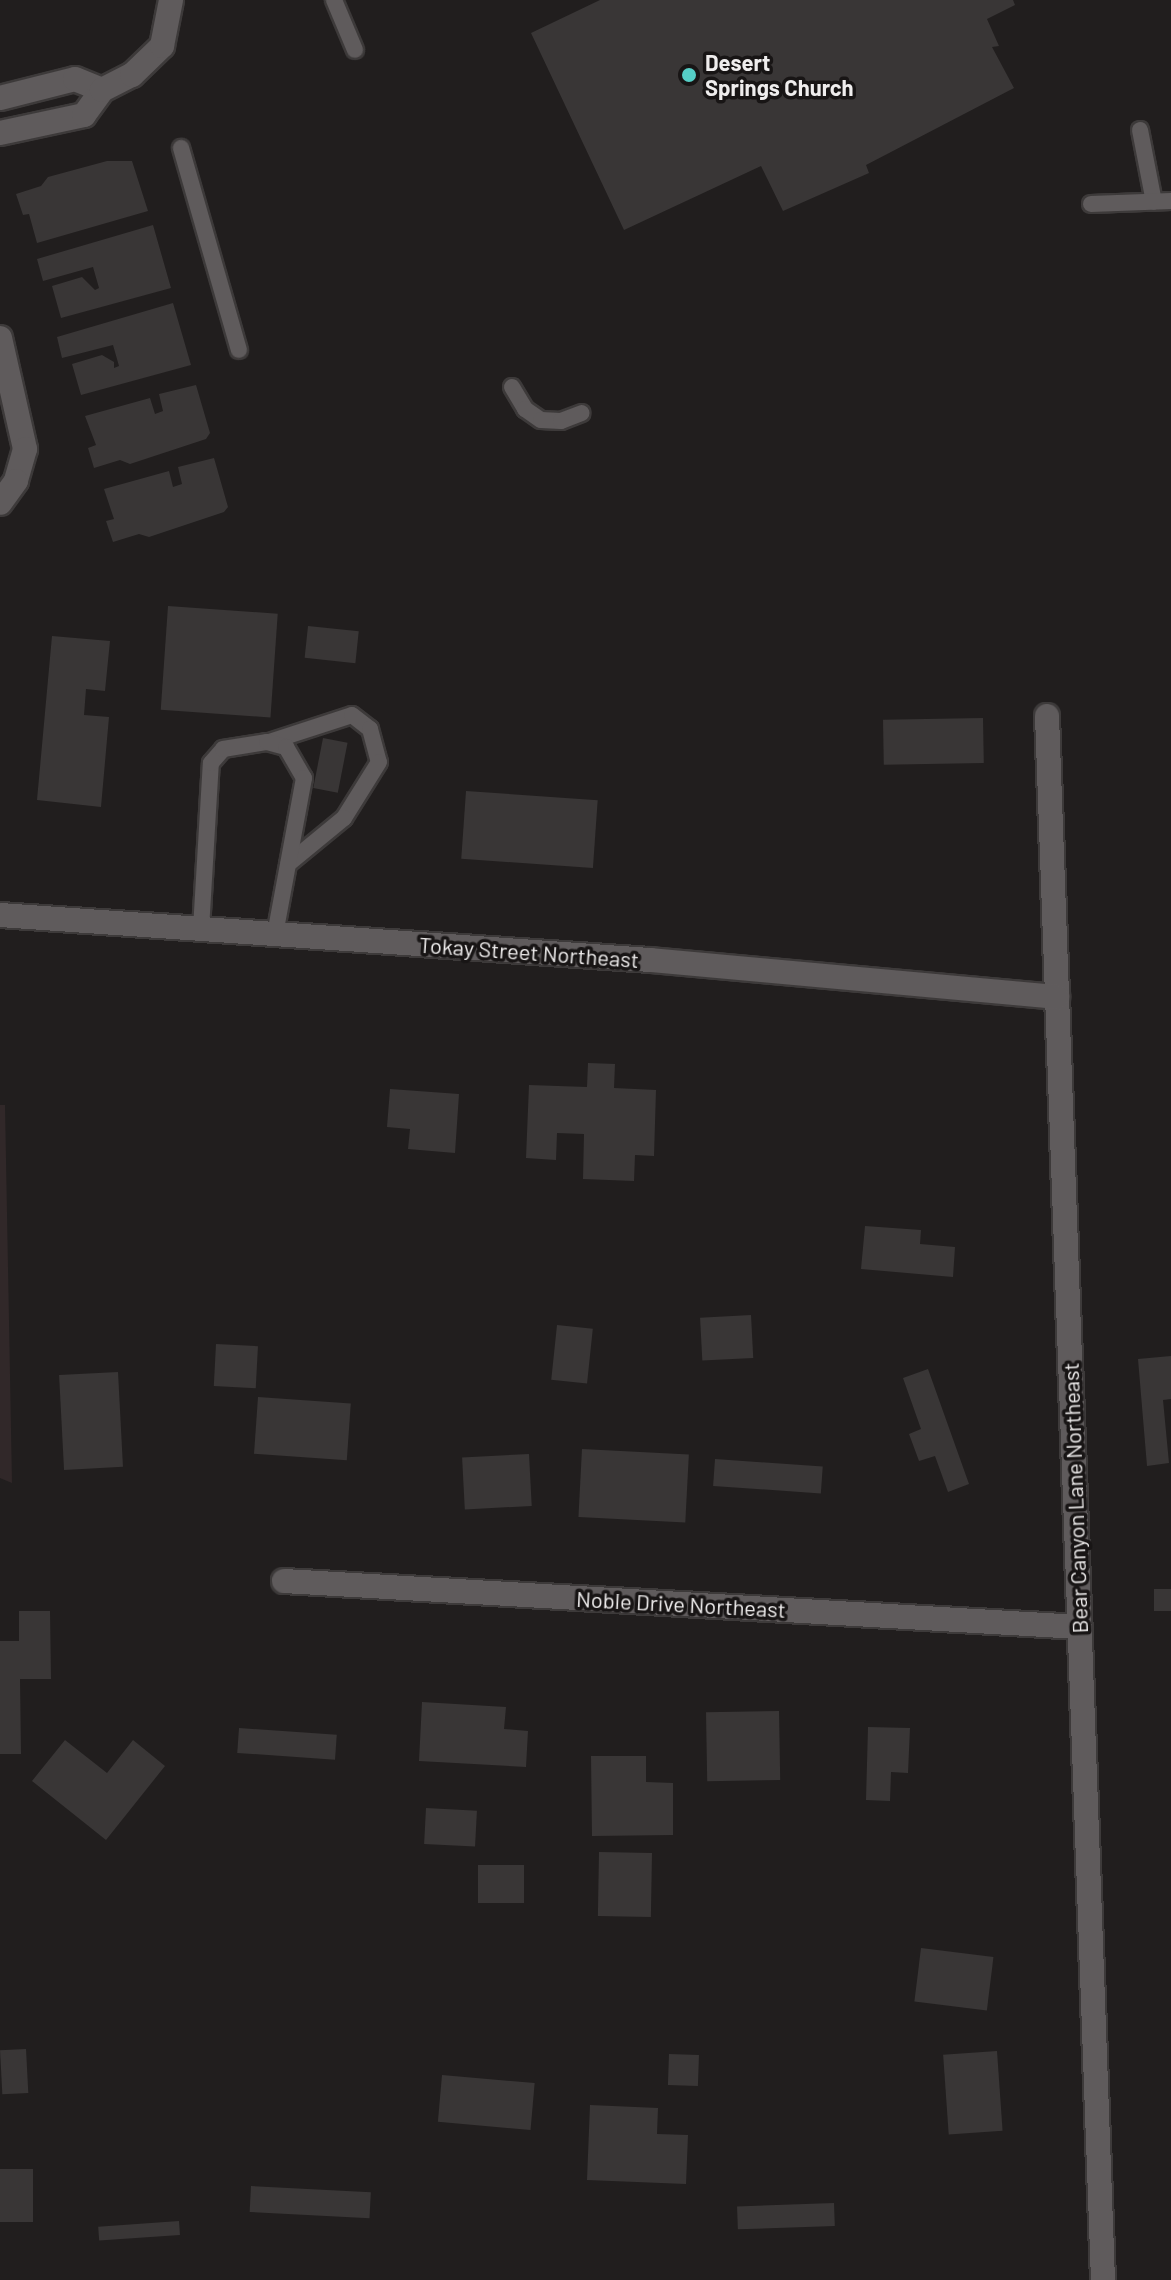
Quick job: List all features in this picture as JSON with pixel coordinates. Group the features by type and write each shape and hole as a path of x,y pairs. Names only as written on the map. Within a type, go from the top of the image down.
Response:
{"street":[{"path":"0,133 84,115 102,90 132,75 162,46 171,0"},
{"path":"0,98 75,79 102,90"},
{"path":"34,89 43,124"},
{"path":"0,338 25,449 16,481 0,503"},
{"name":"Bear Canyon Lane Northeast","path":"1047,716 1103,2280"},
{"name":"Tokay Street Northeast","path":"0,915 1057,997"},
{"name":"Noble Drive Northeast","path":"284,1581 1079,1627"}],"lane":[{"path":"334,0 355,50"},
{"path":"1091,204 1162,201 1140,130"},
{"path":"181,148 239,350"},
{"path":"512,387 525,409 541,420 561,421 582,413"},
{"path":"201,929 211,763 223,749 267,742 352,715 370,729 379,762 344,818 288,864"},
{"path":"267,742 286,747 304,778 275,934"}],"shaded area":[{"path":"0,1105 5,1105 12,1483 0,1478"}],"building":[{"path":"600,0 1013,0 1015,5 987,19 999,46 992,47 1014,88 866,165 869,173 783,211 761,166 624,230 531,33"},
{"path":"107,161 132,161 148,211 37,243 29,214 23,215 16,194 41,186 48,177"},
{"path":"153,225 171,288 61,318 52,286 82,277 95,290 99,288 93,267 43,281 37,259"},
{"path":"173,303 191,365 81,395 72,364 102,355 114,362 114,368 119,366 113,345 62,358 57,337"},
{"path":"196,385 210,433 206,439 130,464 120,460 94,468 88,448 96,445 85,416 150,398 155,414 163,411 159,394"},
{"path":"214,458 228,507 224,512 149,537 139,534 113,542 106,521 114,519 104,489 169,471 173,487 182,484 178,467"},
{"path":"168,606 278,614 270,717 161,710"},
{"path":"308,626 359,631 355,663 305,658"},
{"path":"52,636 110,641 105,691 86,689 84,715 109,717 101,807 37,800"},
{"path":"983,718 984,763 884,765 883,720"},
{"path":"323,738 348,743 338,793 313,788"},
{"path":"466,791 598,800 593,868 461,859"},
{"path":"588,1063 615,1064 614,1088 656,1090 654,1156 635,1155 634,1181 583,1179 584,1134 557,1133 556,1160 526,1158 529,1085 587,1087"},
{"path":"390,1089 459,1094 455,1153 408,1149 410,1129 387,1127"},
{"path":"865,1226 921,1230 920,1244 955,1247 953,1277 861,1269"},
{"path":"751,1315 753,1358 702,1361 700,1318"},
{"path":"557,1325 593,1329 587,1383 551,1380"},
{"path":"216,1344 258,1346 256,1388 214,1386"},
{"path":"1171,1356 1171,1399 1163,1400 1169,1463 1147,1466 1138,1359"},
{"path":"928,1369 969,1484 948,1492 935,1456 919,1461 909,1434 921,1429 903,1378"},
{"path":"118,1372 123,1467 64,1470 59,1375"},
{"path":"258,1397 351,1403 347,1460 254,1454"},
{"path":"582,1449 689,1455 685,1523 578,1517"},
{"path":"529,1454 532,1506 465,1509 462,1458"},
{"path":"715,1459 823,1467 821,1493 713,1486"},
{"path":"1154,1589 1171,1589 1171,1611 1154,1611"},
{"path":"19,1611 50,1611 51,1679 20,1679 21,1754 0,1754 0,1641 19,1641"},
{"path":"422,1702 506,1707 504,1729 528,1731 526,1767 419,1761"},
{"path":"779,1711 780,1780 707,1781 706,1712"},
{"path":"868,1727 910,1728 908,1773 891,1772 890,1801 866,1800"},
{"path":"239,1728 337,1735 335,1760 237,1753"},
{"path":"65,1740 107,1773 133,1740 165,1766 106,1840 32,1781"},
{"path":"591,1756 646,1756 646,1782 673,1783 673,1835 592,1836"},
{"path":"426,1808 477,1811 475,1847 424,1844"},
{"path":"599,1852 652,1853 651,1917 598,1916"},
{"path":"478,1865 524,1865 524,1903 478,1903"},
{"path":"921,1948 993,1957 987,2010 914,2002"},
{"path":"26,2049 28,2093 2,2094 0,2050"},
{"path":"997,2051 1003,2131 949,2135 943,2055"},
{"path":"669,2054 699,2055 698,2086 668,2085"},
{"path":"442,2075 535,2083 531,2130 438,2122"},
{"path":"590,2105 658,2108 657,2134 688,2135 686,2184 587,2180"},
{"path":"0,2169 33,2169 33,2222 0,2222"},
{"path":"251,2186 371,2192 369,2218 250,2212"},
{"path":"834,2203 835,2226 738,2229 737,2206"},
{"path":"179,2221 180,2235 99,2241 98,2227"}],"place":[{"name":"Desert Springs Church","path":"689,75"}]}
